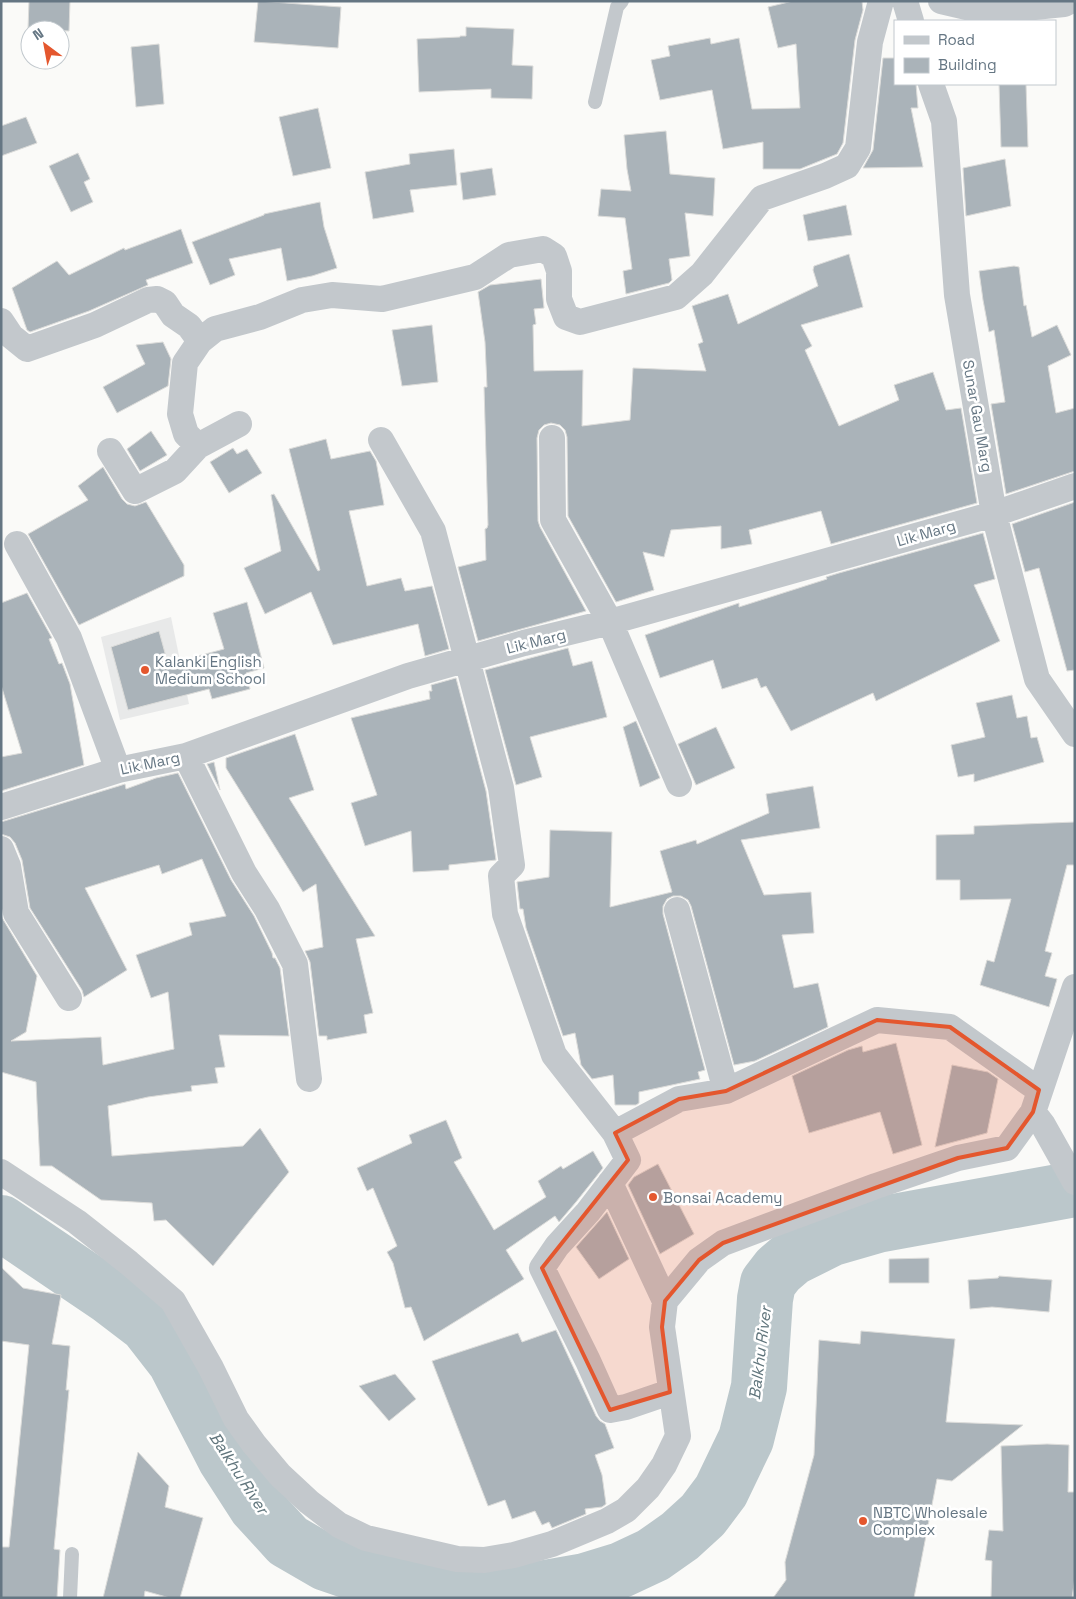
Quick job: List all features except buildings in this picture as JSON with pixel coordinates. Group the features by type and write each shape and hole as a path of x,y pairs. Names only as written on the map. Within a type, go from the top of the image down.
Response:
{"street":[{"path":"198,446 186,434 180,414 185,363 200,341 215,329 260,317 302,300 332,295 382,299 475,277 509,255 543,249 554,256 559,271 559,298 566,317 580,322 676,297 702,274 762,198 825,176 847,166 858,148 870,42 881,1"},
{"path":"904,1 911,20"},
{"path":"940,1 988,12 1064,4 1070,1"},
{"name":"Sunar Gau Marg","path":"932,85 944,121 957,295 994,514 1037,679 1075,734"},
{"path":"1,321 12,336 27,349 95,326 148,300 157,300 165,303 173,316 189,326 200,341"},
{"path":"110,451 135,492 175,471 198,446 239,424"},
{"path":"552,438 553,520 610,622 680,784"},
{"path":"381,440 433,531 468,659 501,788 512,865 501,876 504,914 554,1055 615,1133 628,1160 588,1212 557,1246 542,1268 610,1410 626,1407 670,1392"},
{"name":"Lik Marg","path":"1,807 118,770 186,756 408,676 524,643 610,622 994,514 1075,486"},
{"path":"17,544 69,638 118,770"},
{"path":"186,756 244,873 267,909 295,964 309,1079"},
{"path":"1,849 8,866 16,913 69,998"},
{"path":"677,910 726,1090"},
{"path":"665,1301 698,1260 723,1243 867,1189 949,1161 1007,1148 1038,1109 1075,987"},
{"path":"615,1133 679,1100 726,1090 877,1020 950,1027 1038,1109 1075,1182"},
{"path":"1,1172 77,1222 173,1301 211,1368 236,1420 280,1475 309,1502 339,1525 366,1538 457,1559 484,1560 514,1555 552,1544 607,1521 626,1510 648,1488 664,1465 678,1436 662,1328 665,1301 610,1183"}],"lane":[{"path":"596,102 616,7 622,1"},
{"path":"70,1598 72,1554"}],"highlighted area":[{"path":"877,1020 950,1027 1039,1090 1033,1112 1007,1148 958,1158 723,1243 699,1260 665,1301 662,1327 670,1392 610,1410 542,1268 628,1160 615,1133 679,1099 726,1091"}],"shaded area":[{"name":"Kalanki English Medium School","path":"171,617 189,704 120,720 101,637"}],"waterway":[{"name":"Balkhu River","path":"1,1223 109,1296 147,1325 175,1361 225,1458 256,1506 288,1541 326,1563 367,1577 451,1593 516,1593 585,1581 621,1570 653,1555 680,1536 703,1515 721,1491 746,1439 759,1387 765,1299 768,1283 778,1270 792,1258 832,1238 877,1225 1075,1189"}],"place":[{"name":"Kalanki English Medium School","path":"145,670"},
{"name":"Bonsai Academy","path":"653,1197"},
{"name":"NBTC Wholesale Complex","path":"863,1521"}]}
